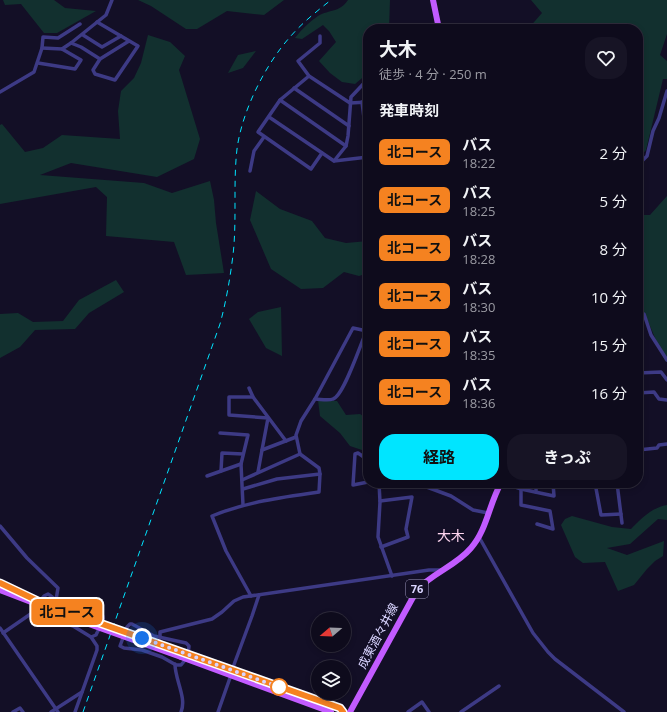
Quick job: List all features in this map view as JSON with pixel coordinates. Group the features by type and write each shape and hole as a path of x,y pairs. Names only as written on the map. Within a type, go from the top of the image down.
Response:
{"main road":[{"path":"433,0 438,24"},
{"name":"成東酒々井線","path":"350,712 416,590 426,581 465,554 479,537 500,488"},
{"path":"0,583 39,604"},
{"path":"0,590 184,656 340,708 343,712"},
{"path":"231,672 331,712"}],"street":[{"path":"62,49 83,35 98,22 108,12 112,0"},
{"path":"98,22 138,46 115,80 95,74 93,70 100,59 129,41"},
{"path":"0,92 34,72 42,48 43,37 58,38 80,24"},
{"path":"83,35 102,47 121,36"},
{"path":"320,36 320,43 298,61 309,76 350,103 362,102 363,110"},
{"path":"71,43 81,47 100,59"},
{"path":"38,63 75,69 81,60 62,49 42,48"},
{"path":"309,76 280,100 258,132 311,169 322,153"},
{"path":"334,161 346,146 351,117 351,96 363,85"},
{"path":"294,88 349,126"},
{"path":"643,160 647,156 653,131 667,91"},
{"path":"280,100 346,146"},
{"path":"269,117 334,161 363,158"},
{"path":"250,171 254,151 264,136"},
{"path":"643,314 652,335 667,360"},
{"path":"251,596 234,568 212,516 243,505 285,496 319,492 319,468 300,454 296,435 300,421 315,399 353,328 363,329"},
{"path":"315,399 332,400 337,398 347,380 363,340"},
{"path":"643,373 660,372 667,380"},
{"path":"249,388 253,397 286,441"},
{"path":"643,393 654,392 659,399 667,400"},
{"path":"253,397 229,397 229,415 268,418"},
{"path":"258,472 268,418"},
{"path":"220,433 248,435 241,464 243,505"},
{"path":"262,450 296,437"},
{"path":"643,449 657,448 659,445 667,444"},
{"path":"221,471 222,453 243,454"},
{"path":"363,456 358,453 355,454 353,485 363,483"},
{"path":"242,480 300,454"},
{"path":"207,476 241,464"},
{"path":"243,489 277,479 320,474"},
{"path":"379,488 380,501 378,538 392,576"},
{"path":"429,488 451,496 473,510 488,513"},
{"path":"518,488 554,496 554,488"},
{"path":"596,488 602,515 621,514"},
{"path":"617,488 622,523"},
{"path":"521,489 520,506 550,511 553,528 537,524"},
{"path":"380,501 412,497 406,529 408,537 381,547"},
{"path":"0,526 27,558 58,588 56,600"},
{"path":"479,537 533,633 548,652 624,712"},
{"path":"160,638 160,632 207,621 217,616 238,598 441,569 442,571"},
{"path":"36,613 39,604 46,594 61,603 99,612 103,614 104,619 96,635 91,637"},
{"path":"218,712 259,595"},
{"path":"3,633 32,613 36,613"},
{"path":"36,613 40,618 48,618 73,626 91,637 97,646 97,650 75,712"},
{"path":"130,624 135,625 148,634 160,638 186,643 189,646 184,656 182,665 175,664 162,657 142,650 124,648 120,646 126,627 130,624"},
{"path":"0,628 57,710"},
{"path":"175,664 175,671 183,703 181,712"},
{"path":"462,712 500,686"},
{"path":"51,712 57,710 82,692"},
{"path":"408,712 422,702 429,712"},
{"path":"13,712 20,708 23,712"}],"green space":[{"path":"3,0 54,0 65,8 96,11 57,33 44,33 21,4 5,5"},
{"path":"138,0 284,0 264,15 227,11 197,29 186,29 151,6"},
{"path":"348,0 390,0 389,24 363,24 363,77 355,84 342,82 330,73 319,61 336,42 323,25 302,39 295,38 315,18 338,9"},
{"path":"531,0 667,0 667,34 660,55 667,61 667,79 663,79 646,150 643,154 643,24 532,24 542,13"},
{"path":"148,35 170,42 185,56 179,70 200,139 194,159 157,177 71,163 40,175 144,183 172,193 210,181 224,273 186,275 174,242 106,236 107,197 96,187 0,204 0,125 2,124 25,152 43,148 62,135 120,139 118,111 121,91 134,78 141,63"},
{"path":"256,51 243,68 228,73 238,55"},
{"path":"256,191 280,209 312,221 325,238 346,243 363,241 363,275 359,276 344,272 323,288 301,289 271,269 250,220"},
{"path":"667,196 667,362 665,361 643,310 643,215 650,215"},
{"path":"116,280 124,292 89,313 75,329 35,330 20,347 0,358 0,314 18,313 33,322 63,321 79,300"},
{"path":"281,307 282,356 266,348 249,319 258,312"},
{"path":"318,400 337,401 346,415 360,414 363,416 363,450 350,446 340,433 320,416"},
{"path":"667,505 667,520 658,519 630,544 607,548 627,555 664,541 663,556 647,569 634,585 618,591 605,562 583,563 575,557 561,525 565,519 572,516 612,527 631,529 651,511"}],"railway":[{"path":"83,712 220,324 228,290 233,255 237,149 249,104 256,89 281,48 300,27 331,0"}],"bus line":[{"name":"北コース","path":"0,583 40,602 340,708 343,712"}],"district":[{"name":"大木","path":"451,536"}],"route":[{"path":"142,638 279,687"}]}
